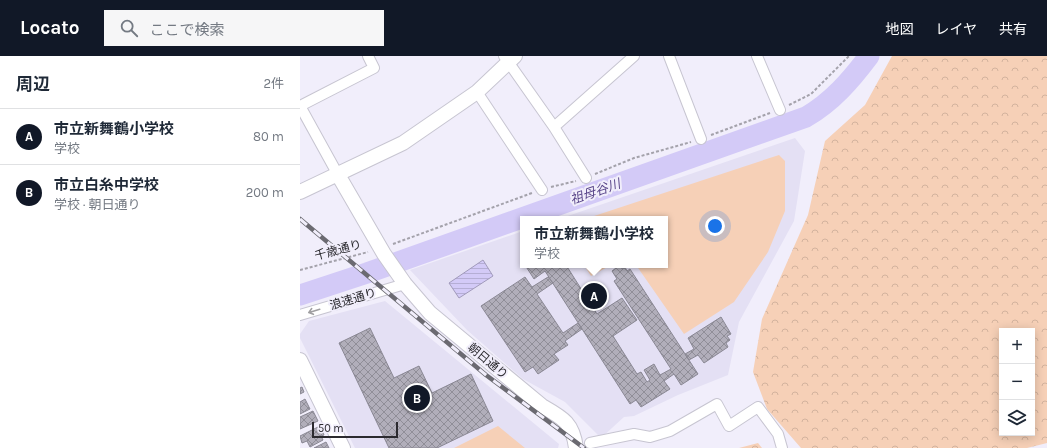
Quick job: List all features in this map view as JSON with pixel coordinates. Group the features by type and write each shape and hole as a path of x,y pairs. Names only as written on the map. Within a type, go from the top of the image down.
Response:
{"street":[{"path":"368,56 374,68 300,106 337,174 382,251"},
{"path":"554,127 634,56"},
{"path":"669,56 701,138"},
{"path":"757,56 780,110"},
{"path":"300,192 403,143 477,92 509,58 586,178"},
{"path":"477,92 542,190"},
{"name":"朝日通り","path":"382,251 401,278 430,313 542,406 563,418 572,429"},
{"name":"浪速通り","path":"300,315 401,278"},
{"path":"302,368 343,448"},
{"path":"572,429 594,445 634,434 650,437 670,431 717,404 729,426 758,407 778,434 782,448"},
{"path":"572,429 576,448"}],"path":[{"name":"千歳通り","path":"300,270 382,251 542,190 586,178 634,158 701,138 780,110 811,94 850,56"}],"shaded area":[{"path":"795,138 805,151 794,221 739,322 728,375 678,395 634,416 624,417 601,438 565,402 523,379 467,330 410,270 520,232 520,268 668,268 668,216 568,216"},
{"path":"483,260 493,276 459,298 449,283"},
{"path":"385,301 559,444 558,448 355,448 300,338 300,334 309,321"}],"green space":[{"path":"892,56 1047,56 1047,443 1027,448 801,448 767,409 753,372 762,319 808,215 825,141 865,105"},
{"path":"779,155 785,161 785,211 768,252 734,302 684,334 638,268 668,268 668,216 594,216"},
{"path":"586,268 606,268 591,276"},
{"path":"498,426 525,448 454,448"},
{"path":"758,443 762,448 739,448"}],"building":[{"path":"527,268 568,268 597,314 622,298 637,320 613,336 637,374 641,372 647,382 650,380 644,370 654,364 660,375 671,369 614,281 617,279 612,271 616,268 626,268 627,271 630,269 698,374 681,385 674,374 664,381 670,389 641,407 636,400 630,404 545,271 534,279"},
{"path":"525,277 532,287 548,277 553,283 537,294 563,333 578,323 582,329 565,341 568,345 554,354 559,360 538,374 533,367 525,372 481,306"},
{"path":"721,317 731,334 727,336 730,340 726,343 728,347 704,363 698,355 689,360 685,354 694,349 688,338"},
{"path":"370,328 394,378 419,366 432,393 471,374 493,421 437,448 389,448 339,343"},
{"path":"302,387 304,392 300,394 300,388"},
{"path":"305,399 310,409 300,414 300,402"},
{"path":"313,411 318,421 300,429 300,417"},
{"path":"320,426 324,435 321,436 323,440 310,447 307,441 302,443 300,436"},
{"path":"326,442 329,448 314,448"}],"waterway":[{"name":"祖母谷川","path":"527,216 806,117 833,97 855,74 869,56"},
{"name":"祖母谷川","path":"300,295 520,219"}],"railway":[{"path":"300,219 486,375 584,448"}],"place":[{"name":"市立新舞鶴小学校","path":"594,296"},
{"name":"市立白糸中学校","path":"417,398"}]}
